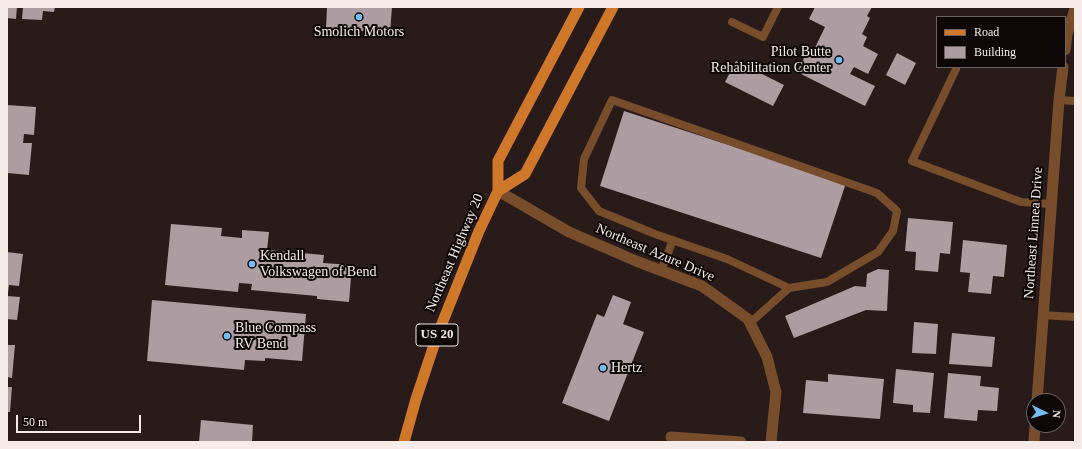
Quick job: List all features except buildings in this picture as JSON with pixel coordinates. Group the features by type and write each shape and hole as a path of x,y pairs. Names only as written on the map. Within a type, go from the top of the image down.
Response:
{"main road":[{"name":"Northeast Highway 20","path":"404,442 416,399 437,336 479,231 498,191 498,161 579,7"},
{"name":"Northeast Highway 20","path":"498,191 525,174 613,7"}],"street":[{"path":"1066,42 1067,34 1075,10"},
{"name":"Northeast Linnea Drive","path":"1038,393 1059,100 1063,68"},
{"name":"Northeast Azure Drive","path":"498,191 569,232 661,271 702,286 748,319 767,357 776,392 771,442"},
{"path":"671,437 741,442"}],"lane":[{"path":"732,22 762,37 778,7"},
{"path":"956,69 912,161 1021,202 1052,204"},
{"path":"750,323 789,288 827,282 878,252 893,231 897,211 877,193 612,100 584,159 581,188 599,211 727,259 789,288"},
{"path":"1059,100 1075,101"},
{"path":"661,271 673,240"},
{"path":"1043,315 1075,317"}],"place":[{"name":"Smolich Motors","path":"359,17"},
{"name":"Pilot Butte Rehabilitation Center","path":"839,60"},
{"name":"Kendall Volkswagen of Bend","path":"252,264"},
{"name":"Blue Compass RV Bend","path":"227,336"},
{"name":"Hertz","path":"603,368"}]}
